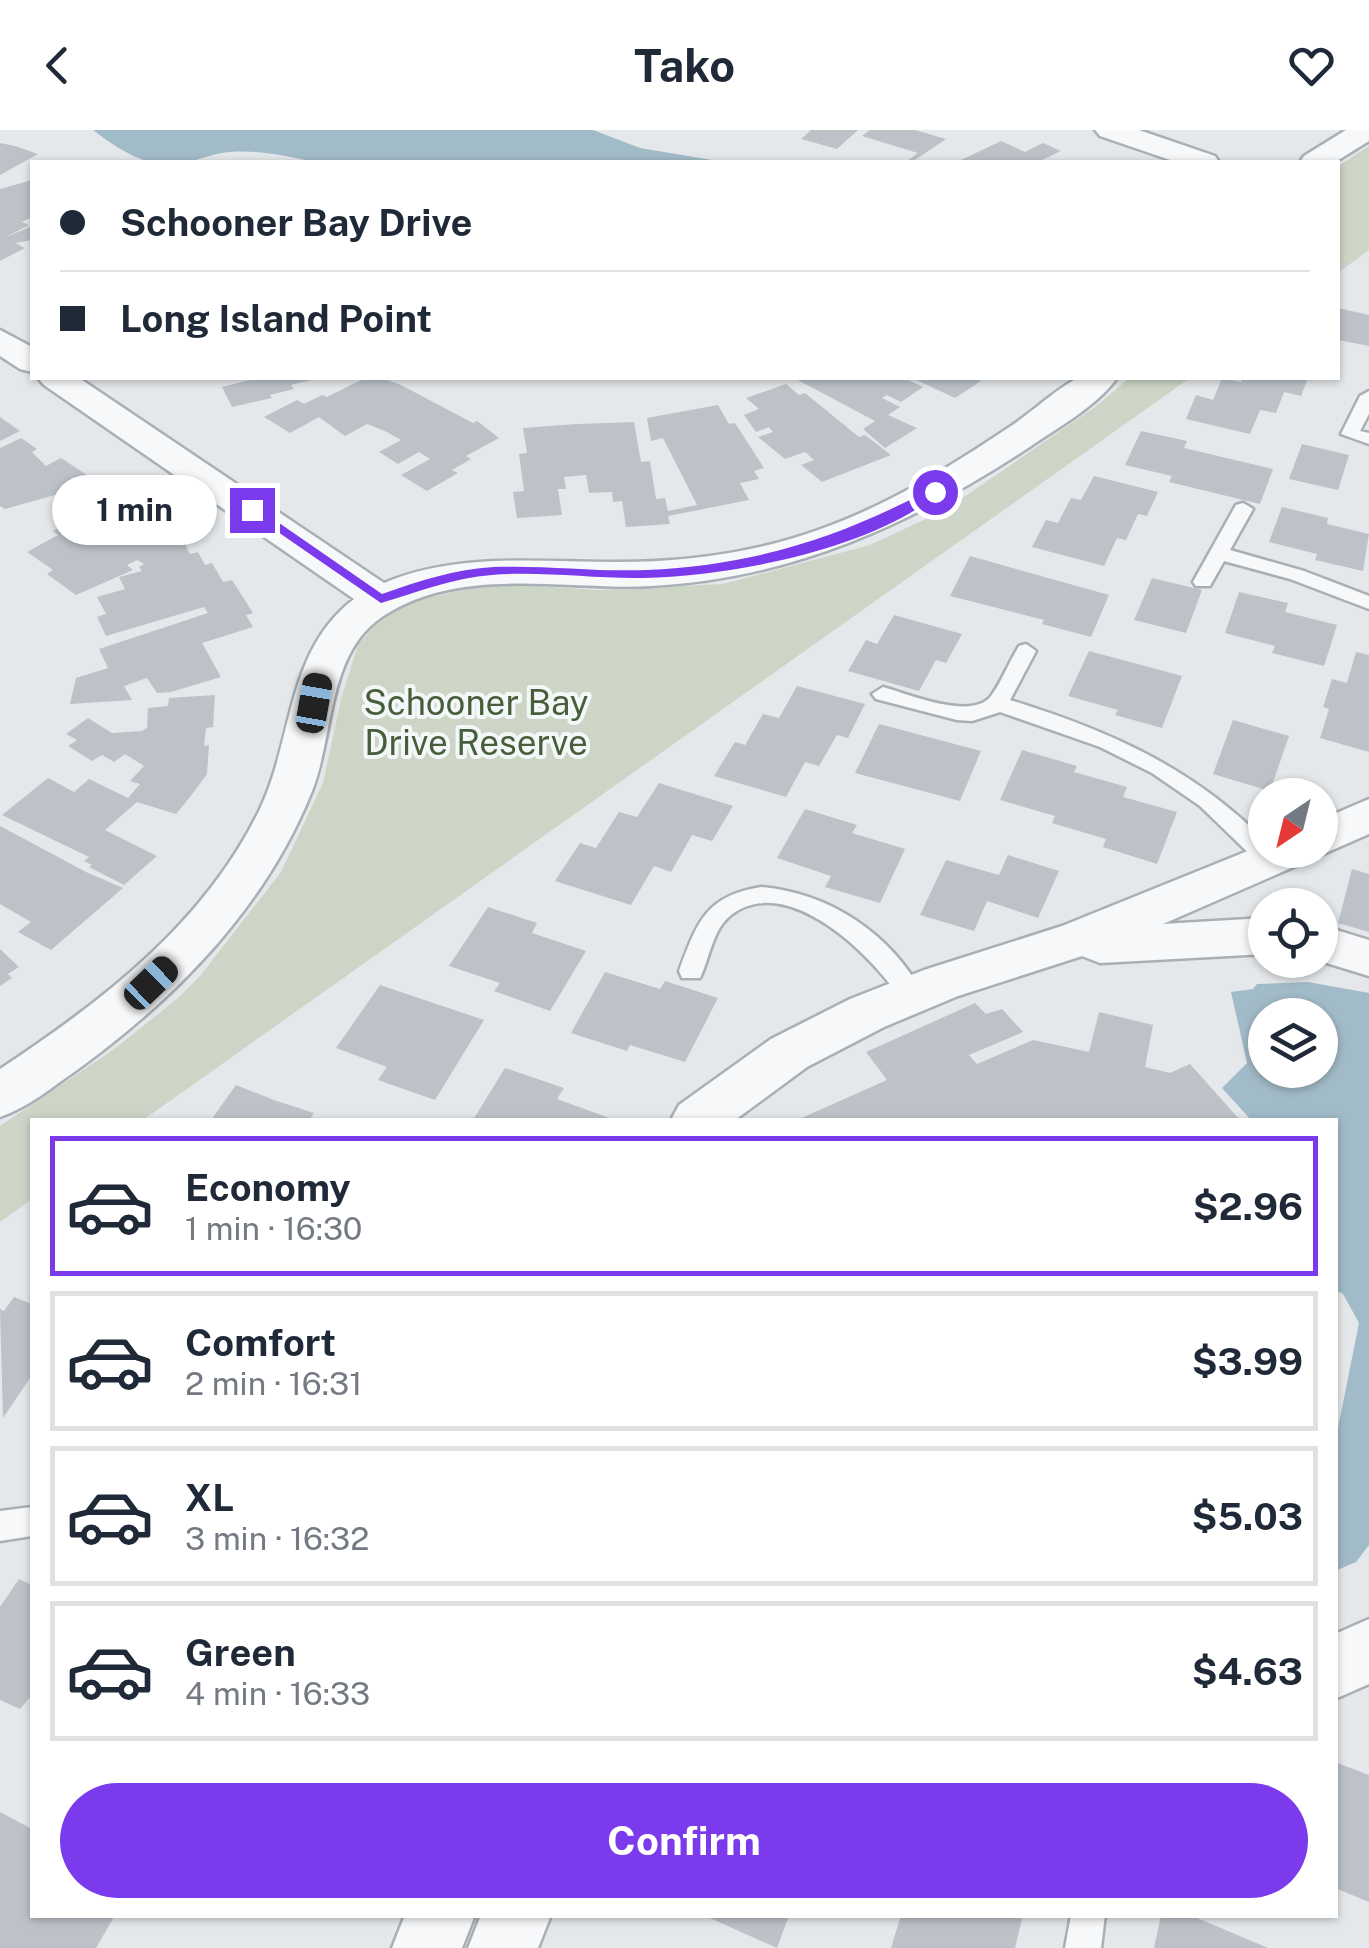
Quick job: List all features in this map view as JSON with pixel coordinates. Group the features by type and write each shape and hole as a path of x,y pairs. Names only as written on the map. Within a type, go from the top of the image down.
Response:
{"street":[{"path":"1110,130 1198,160"},
{"path":"1318,160 1366,130"},
{"path":"0,340 30,361"},
{"path":"59,380 381,599"},
{"path":"0,1096 121,1010 181,954 231,894 280,815 300,762 322,664 349,622 381,599 433,581 481,572 686,571 728,567 814,548 920,502 1025,434 1096,380"},
{"path":"1338,831 1369,815"},
{"path":"700,1118 788,1053 911,994 1020,959 1248,868"},
{"path":"1248,907 1239,897 1261,868"},
{"path":"1020,959 1106,944 1248,937"},
{"path":"1338,949 1369,958"},
{"path":"1338,1665 1369,1651"},
{"path":"426,1948 439,1918"},
{"path":"503,1948 515,1918"}],"lane":[{"path":"1369,396 1350,434 1369,439"},
{"path":"1203,582 1243,509"},
{"path":"1218,554 1298,575 1369,603"},
{"path":"883,694 966,714 986,712 997,704 1026,651"},
{"path":"997,704 1083,731 1170,776 1211,802 1248,842"},
{"path":"691,971 709,928 722,909 741,899 762,896 808,908 863,937 887,959 911,994"},
{"path":"0,1526 30,1522"},
{"path":"1083,1948 1088,1918"}],"green space":[{"path":"1369,146 1369,250 1340,272 1340,165"},
{"name":"Schooner Bay Drive Reserve","path":"1127,380 1187,380 146,1118 30,1118 30,1200 0,1222 0,1126 113,1050 178,998 200,976 281,872 323,783 341,699 358,645 378,622 416,600 472,588 519,585 598,590 723,584 870,545 945,510 1098,405"}],"water":[{"path":"93,130 593,130 640,148 712,160 304,160 241,152 193,160 145,160"},
{"path":"1308,982 1369,993 1369,1545 1356,1562 1338,1570 1338,1428 1359,1323 1338,1292 1338,1118 1249,1118 1222,1088 1247,1063 1231,992 1253,989 1257,984"}],"building":[{"path":"811,130 858,130 837,149 801,139"},
{"path":"870,130 915,130 946,139 915,160 908,160 918,153 862,136"},
{"path":"1001,141 1025,152 1043,143 1061,151 1042,160 961,160"},
{"path":"0,143 15,146 38,154 0,175"},
{"path":"30,181 30,218 22,222 29,225 4,238 30,227 30,240 15,243 25,248 0,261 0,189"},
{"path":"1340,308 1369,315 1369,346 1340,340"},
{"path":"250,380 312,380 291,385 294,389 270,395 272,398 232,407 222,387"},
{"path":"361,380 387,380 473,423 477,421 499,438 466,456 471,459 452,470 458,473 427,491 401,475 430,459 419,452 398,464 379,452 401,440 385,431 367,424 345,436 319,417 290,433 264,417 297,400 304,404 322,395 327,397"},
{"path":"798,380 908,380 923,387 901,402 887,395 882,398 900,407 888,415 917,428 885,448 863,429 875,421"},
{"path":"916,380 981,381 955,398"},
{"path":"1221,380 1307,380 1301,396 1284,392 1276,413 1260,410 1250,434 1186,419 1196,395 1213,400"},
{"path":"786,384 799,395 805,393 859,437 865,435 891,455 822,482 801,465 814,460 805,452 785,459 758,437 773,432 769,427 756,432 744,415 759,409 746,398"},
{"path":"718,405 729,424 735,423 764,468 754,471 759,479 740,483 749,500 668,516 670,524 626,527 622,501 613,502 612,492 589,493 586,475 564,477 566,489 558,489 562,515 517,518 513,492 524,491 519,454 527,453 523,428 577,424 634,422 641,462 650,461 656,499 665,498 668,511 697,505 663,438 651,441 647,418"},
{"path":"0,417 20,431 0,441"},
{"path":"1141,431 1187,441 1184,448 1273,469 1260,504 1169,482 1172,476 1125,465"},
{"path":"21,438 37,449 32,452 46,466 61,458 90,477 55,495 5,509 0,506 0,448"},
{"path":"1302,444 1349,455 1338,490 1289,479"},
{"path":"1094,476 1158,492 1147,516 1138,514 1126,540 1117,538 1104,566 1032,547 1046,520 1058,523 1071,498 1081,500"},
{"path":"113,499 162,527 157,530 179,545 184,542 190,554 198,552 205,565 212,563 223,582 232,580 253,613 246,615 253,627 202,643 221,677 157,693 147,678 124,686 132,700 70,704 76,678 108,668 99,649 208,613 204,607 106,636 97,617 106,614 97,597 125,589 119,577 142,571 139,567 144,564 137,560 127,565 133,570 76,595 47,574 53,570 27,552 58,535 53,531"},
{"path":"1282,507 1328,518 1327,524 1369,534 1363,571 1315,560 1317,554 1269,542"},
{"path":"970,556 1109,595 1091,637 1042,624 1044,620 950,596"},
{"path":"1152,578 1202,590 1186,633 1134,620"},
{"path":"1239,592 1288,603 1285,612 1337,625 1324,666 1272,653 1275,646 1225,633"},
{"path":"894,615 962,634 946,663 936,660 919,691 848,671 866,640 877,644"},
{"path":"1089,651 1182,676 1162,728 1068,696"},
{"path":"1356,652 1369,655 1369,752 1320,738 1329,709 1323,707 1332,679 1347,683"},
{"path":"797,686 865,704 848,738 837,735 819,766 805,762 786,797 714,776 735,742 745,745 763,714 779,718"},
{"path":"215,695 213,727 206,728 204,746 209,745 207,774 190,797 176,814 137,802 105,830 157,856 124,885 89,867 92,865 84,861 89,857 2,815 48,778 74,792 89,779 128,798 140,784 130,781 144,766 125,754 114,762 102,755 92,761 68,746 77,740 66,734 88,718 112,733 142,731 147,728 148,708 168,706 169,698"},
{"path":"1233,720 1289,736 1274,778 1248,778 1248,784 1213,774"},
{"path":"879,724 981,751 960,801 855,773"},
{"path":"1022,750 1077,766 1074,772 1127,787 1123,797 1177,812 1157,864 1103,847 1106,839 1052,823 1055,816 1000,800"},
{"path":"659,783 733,806 712,841 692,835 671,872 654,866 631,905 555,881 580,843 596,848 619,812 637,817"},
{"path":"805,809 857,825 852,833 905,849 880,903 825,887 831,876 777,858"},
{"path":"0,826 123,888 51,950 18,932 31,922 0,904"},
{"path":"1008,855 1059,871 1038,918 987,901 974,931 920,915 946,860 999,875"},
{"path":"1352,869 1369,874 1369,932 1338,923"},
{"path":"488,907 537,923 532,933 586,951 550,1011 494,991 500,983 449,966"},
{"path":"0,949 19,967 0,986"},
{"path":"605,972 660,989 665,981 718,998 685,1062 630,1045 627,1051 571,1033"},
{"path":"380,985 484,1020 435,1100 378,1080 387,1067 336,1048"},
{"path":"975,1003 986,1014 1002,1009 1023,1032 969,1055 977,1064 1033,1040 1089,1052 1099,1012 1153,1025 1145,1067 1170,1073 1190,1064 1238,1118 802,1118 887,1080 866,1052"},
{"path":"505,1068 564,1088 557,1099 609,1118 474,1118"},
{"path":"236,1085 314,1113 310,1118 212,1118"},
{"path":"14,1297 30,1303 30,1378 3,1418 0,1309 4,1311"},
{"path":"19,1579 30,1584 30,1697 20,1709 0,1700 0,1607"},
{"path":"1338,1763 1369,1775 1369,1902 1338,1889"},
{"path":"0,1812 30,1828 30,1918 113,1918 96,1948 0,1948"},
{"path":"710,1918 788,1918 777,1948"},
{"path":"900,1918 1022,1918 1015,1948 891,1948"},
{"path":"1160,1918 1197,1918 1268,1948 1154,1948"}],"route":[{"path":"252,510 381,599 433,581 492,571 646,574 728,567 814,548 880,521 935,492"}]}
